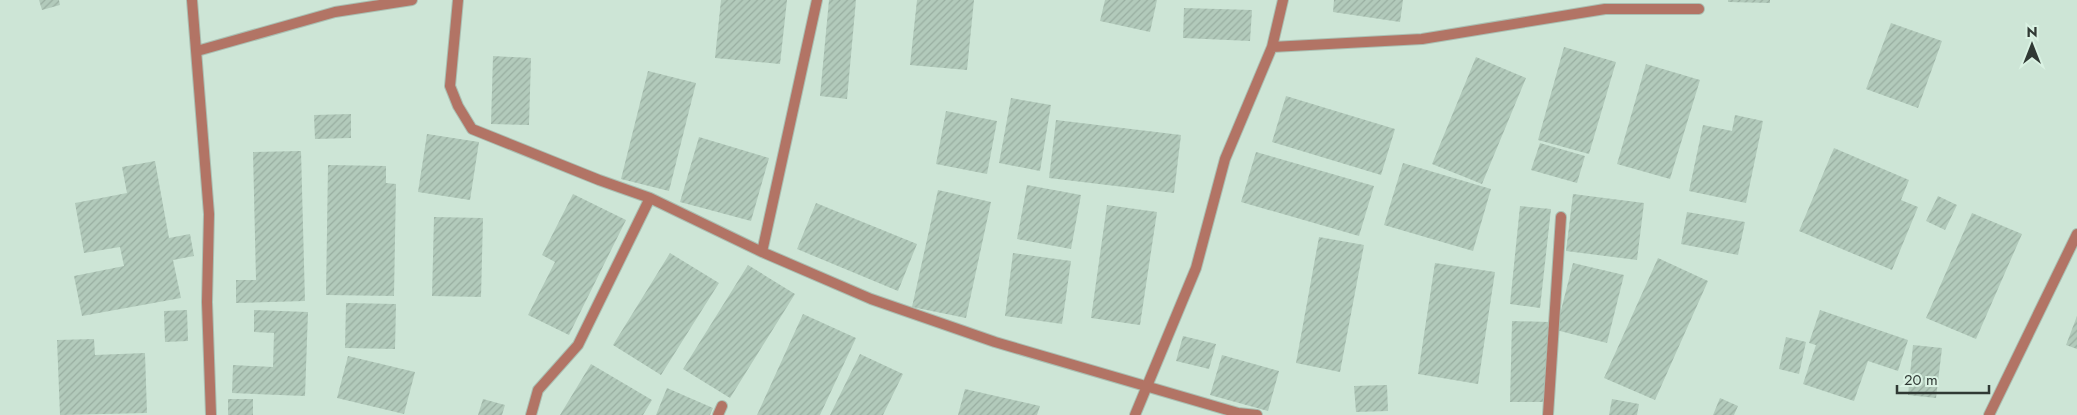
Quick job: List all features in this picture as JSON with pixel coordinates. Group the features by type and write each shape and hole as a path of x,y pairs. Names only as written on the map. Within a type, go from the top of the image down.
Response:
{"street":[{"path":"192,0 210,214 208,302 212,415"},
{"path":"197,50 335,12 412,0"},
{"path":"458,0 450,86 458,106 472,129 599,180 650,198 762,252 880,302 995,342 1238,412 1257,415"},
{"path":"762,252 817,0"},
{"path":"1135,415 1196,268 1225,159 1272,47 1283,0"},
{"path":"1272,47 1422,39 1605,9 1699,9"},
{"path":"531,415 538,390 578,345 650,198"},
{"path":"1548,415 1561,217"},
{"path":"1989,415 2077,234"}],"building":[{"path":"39,0 59,0 60,5 42,10"},
{"path":"721,0 787,0 780,64 715,58"},
{"path":"829,0 856,0 847,99 820,96"},
{"path":"917,0 974,0 967,70 910,65"},
{"path":"1105,0 1157,0 1150,32 1100,21"},
{"path":"1334,0 1403,0 1400,22 1333,12"},
{"path":"1728,0 1770,0 1770,3 1728,2"},
{"path":"1184,8 1252,10 1250,41 1183,38"},
{"path":"1891,23 1942,41 1918,108 1866,89"},
{"path":"1564,47 1616,62 1589,154 1538,140"},
{"path":"493,56 531,58 529,125 491,124"},
{"path":"1476,57 1526,78 1482,184 1432,164"},
{"path":"1646,64 1700,80 1670,179 1617,164"},
{"path":"648,71 696,83 669,191 621,179"},
{"path":"1286,96 1395,129 1381,175 1272,142"},
{"path":"1011,98 1051,105 1040,171 999,163"},
{"path":"946,111 997,121 987,174 936,164"},
{"path":"351,114 351,138 315,139 314,115"},
{"path":"1735,115 1763,121 1746,203 1689,191 1703,125 1732,131"},
{"path":"1056,120 1181,135 1174,193 1049,178"},
{"path":"427,134 479,142 470,200 418,192"},
{"path":"699,137 769,158 751,221 680,202"},
{"path":"1540,143 1585,156 1577,183 1531,170"},
{"path":"1834,148 1909,180 1901,200 1918,207 1892,270 1799,231"},
{"path":"301,151 305,301 236,303 236,280 256,280 253,152"},
{"path":"1256,152 1374,186 1359,236 1241,202"},
{"path":"155,161 169,238 190,234 194,256 173,260 181,298 82,316 74,276 124,266 120,247 84,253 75,203 127,193 122,167"},
{"path":"1403,163 1491,189 1473,251 1384,225"},
{"path":"328,165 386,166 386,183 396,184 394,296 326,295"},
{"path":"1027,185 1081,195 1071,249 1017,239"},
{"path":"938,190 991,202 966,318 912,307"},
{"path":"573,194 626,220 569,335 528,315 555,262 542,255"},
{"path":"1573,194 1644,203 1637,260 1566,251"},
{"path":"1938,196 1957,205 1945,230 1926,221"},
{"path":"816,203 917,244 898,291 797,249"},
{"path":"1107,205 1157,212 1140,325 1091,318"},
{"path":"1520,206 1551,209 1540,308 1510,304"},
{"path":"1687,212 1745,222 1738,255 1681,244"},
{"path":"1972,213 2022,234 1976,339 1926,318"},
{"path":"434,217 483,218 481,297 432,296"},
{"path":"1319,237 1364,245 1340,372 1296,363"},
{"path":"670,253 719,283 661,375 613,345"},
{"path":"1013,253 1071,261 1062,324 1005,316"},
{"path":"1658,258 1708,281 1655,400 1604,378"},
{"path":"1435,263 1495,272 1478,384 1418,374"},
{"path":"1573,263 1624,275 1607,343 1556,330"},
{"path":"748,265 795,294 730,398 683,369"},
{"path":"346,303 396,304 395,349 345,348"},
{"path":"187,310 188,341 165,342 164,311"},
{"path":"254,310 308,312 305,396 232,393 233,365 273,367 274,333 254,332"},
{"path":"1820,310 1908,340 1898,371 1868,361 1854,401 1803,384 1816,345 1809,343"},
{"path":"803,314 856,338 820,415 757,415"},
{"path":"2077,316 2077,349 2066,345"},
{"path":"1512,321 1549,322 1547,402 1510,402"},
{"path":"1183,336 1216,344 1209,369 1176,361"},
{"path":"1786,337 1806,342 1799,374 1779,369"},
{"path":"94,339 95,355 145,353 147,413 60,415 57,340"},
{"path":"1913,345 1942,348 1936,398 1908,395"},
{"path":"860,354 903,374 883,415 830,415"},
{"path":"1222,355 1279,371 1268,411 1210,395"},
{"path":"348,356 415,372 404,414 337,398"},
{"path":"591,364 652,400 643,415 560,415"},
{"path":"1387,385 1388,411 1356,412 1354,386"},
{"path":"667,388 713,408 710,415 656,415"},
{"path":"965,389 1040,406 1037,415 958,415"},
{"path":"1720,398 1738,406 1734,415 1713,415"},
{"path":"228,399 253,399 253,415 228,415"},
{"path":"483,399 505,405 502,415 478,415"},
{"path":"1612,399 1639,404 1637,415 1609,415"}]}
